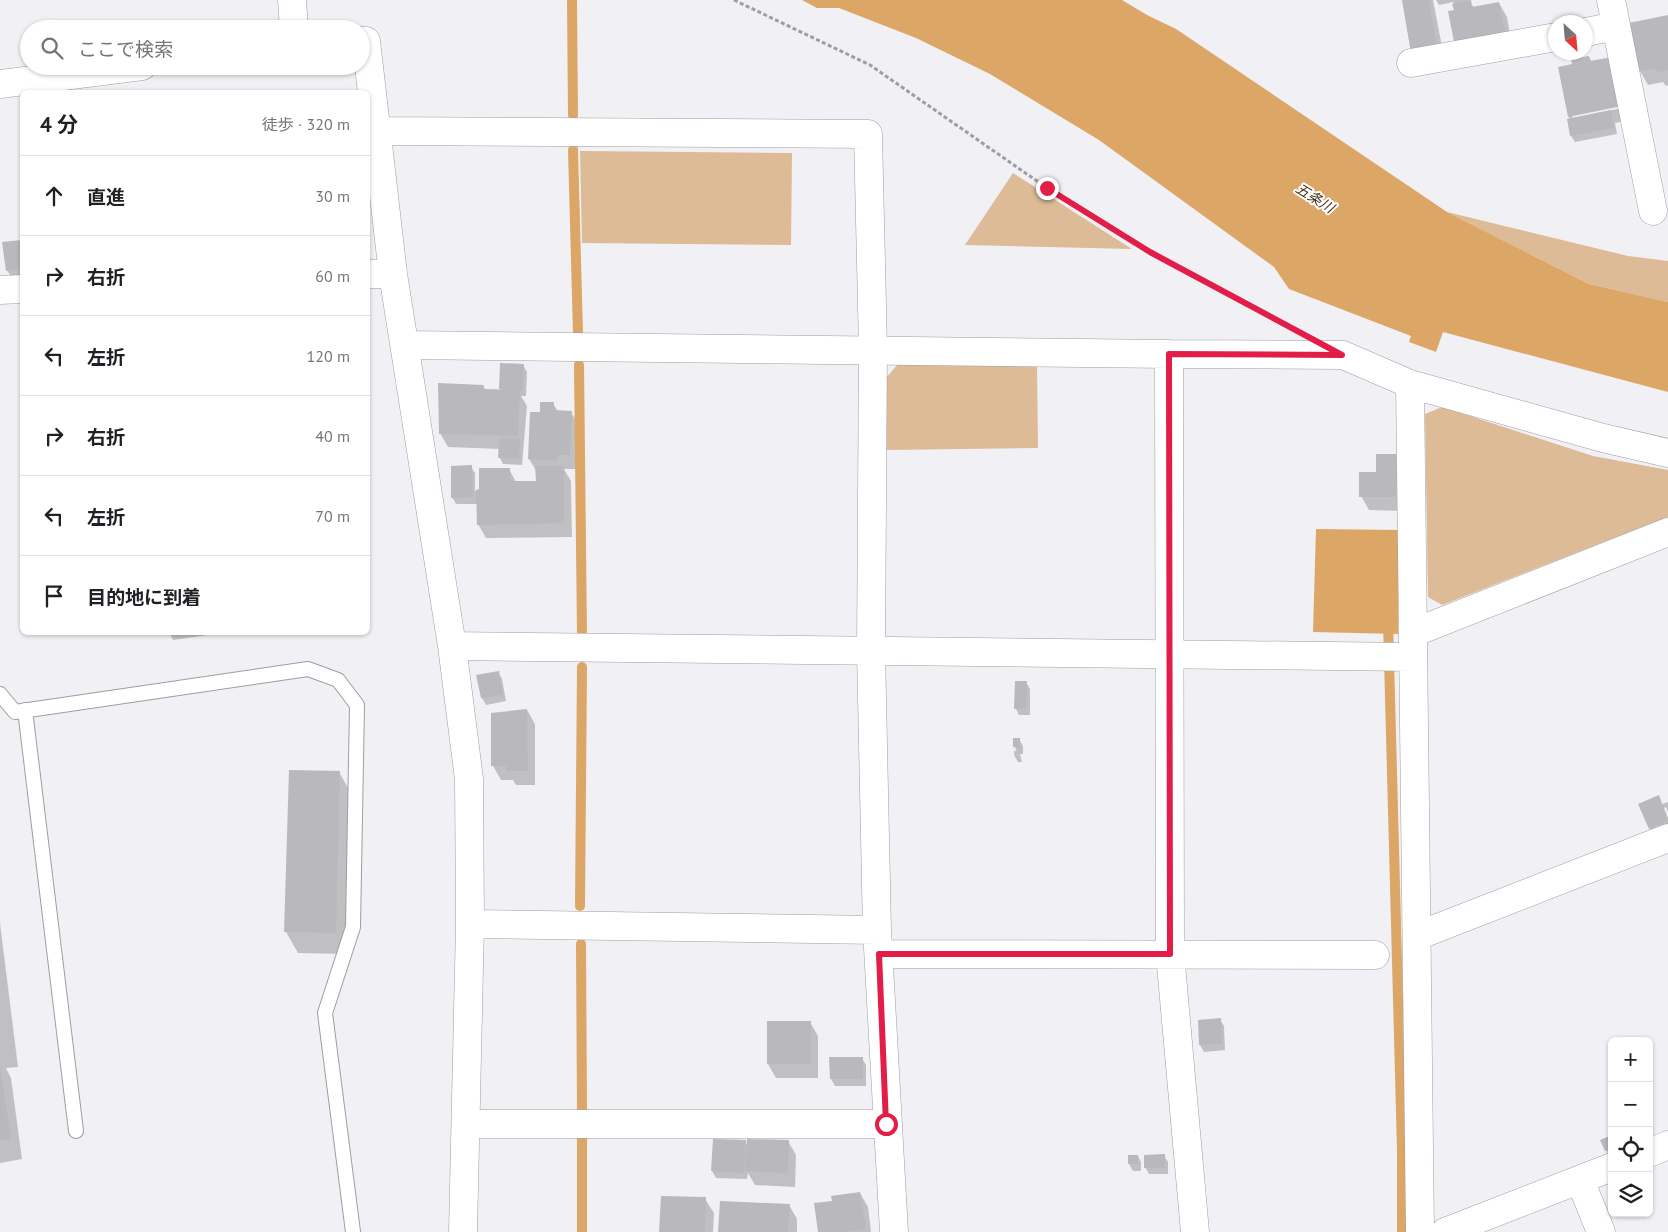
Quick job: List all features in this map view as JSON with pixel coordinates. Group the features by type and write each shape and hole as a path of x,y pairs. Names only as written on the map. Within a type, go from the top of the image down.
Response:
{"street":[{"path":"292,0 293,20"},
{"path":"1593,27 1613,13 1653,211"},
{"path":"1411,63 1548,38"},
{"path":"0,84 71,75"},
{"path":"369,75 375,131 380,274 405,345 452,646 469,779 470,924 463,1232"},
{"path":"375,131 868,134 873,349 871,651 878,942 886,1124 894,1232"},
{"path":"0,290 20,289"},
{"path":"405,345 1342,355 1410,384 1603,438 1668,453"},
{"path":"1169,354 1170,954 1195,1232"},
{"path":"1410,384 1420,1232"},
{"path":"452,646 1380,656 1413,645 1668,532"},
{"path":"1417,936 1668,838"},
{"path":"470,924 1170,954 1374,955"},
{"path":"466,1124 886,1124"},
{"path":"1653,1151 1668,1145"},
{"path":"1445,1232 1608,1169"},
{"path":"1580,1180 1601,1232"}],"lane":[{"path":"0,694 15,712 308,669 338,680 357,705 353,927 326,1013 353,1232"},
{"path":"25,710 76,1131"}],"path":[{"path":"734,0 870,65 1047,188 1142,248 1290,327"}],"shaded area":[{"path":"580,151 792,153 791,245 582,243"},
{"path":"1013,173 1132,249 965,245"},
{"path":"1447,212 1628,256 1668,261 1668,302 1589,284"},
{"path":"898,364 1037,365 1038,448 886,450 885,379"},
{"path":"1442,407 1593,456 1668,470 1668,517 1442,605 1428,597 1425,414"}],"water":[{"name":"五条川","path":"802,0 1122,0 1176,29 1447,212 1589,284 1668,302 1668,392 1443,332 1436,352 1409,342 1411,336 1289,289 1274,267 1099,140 990,74 916,38 839,8 817,8"},
{"path":"1316,529 1400,530 1398,634 1313,632"}],"building":[{"path":"1402,0 1429,0 1437,48 1411,53"},
{"path":"1471,0 1472,7 1499,2 1505,32 1454,42 1448,11 1454,10 1452,4"},
{"path":"1668,15 1668,70 1656,72 1655,68 1639,71 1629,23"},
{"path":"1612,57 1622,106 1568,117 1558,67 1572,64 1571,60 1590,61"},
{"path":"1611,110 1614,128 1570,136 1567,119"},
{"path":"20,240 20,268 6,271 2,242"},
{"path":"500,363 524,364 523,390 499,389"},
{"path":"438,383 484,385 483,389 520,390 518,436 439,434"},
{"path":"540,402 554,402 554,410 572,411 570,455 557,455 557,461 528,459 530,412 540,412"},
{"path":"499,438 520,439 519,459 498,458"},
{"path":"1376,454 1396,454 1396,497 1359,497 1359,472 1376,472"},
{"path":"472,465 473,497 451,498 451,466"},
{"path":"535,466 564,466 564,523 477,525 476,490 479,489 479,468 510,468 510,481 536,481"},
{"path":"499,671 503,695 481,698 476,675"},
{"path":"1015,681 1027,681 1026,709 1014,709"},
{"path":"527,709 528,771 506,771 506,766 491,766 491,713"},
{"path":"1013,738 1020,738 1020,748 1013,747"},
{"path":"289,770 340,771 336,933 284,932"},
{"path":"1659,795 1668,821 1649,829 1638,804"},
{"path":"1221,1018 1222,1044 1199,1045 1198,1020"},
{"path":"767,1021 811,1021 811,1064 767,1064"},
{"path":"829,1057 863,1057 863,1079 830,1079"},
{"path":"0,1065 11,1139 0,1140"},
{"path":"1608,1137 1608,1150 1605,1151 1600,1140"},
{"path":"713,1139 746,1140 744,1173 711,1171"},
{"path":"747,1139 789,1140 788,1173 745,1171"},
{"path":"1165,1154 1165,1168 1144,1168 1144,1155"},
{"path":"1128,1155 1138,1155 1138,1164 1128,1164"},
{"path":"860,1192 866,1229 843,1232 818,1232 814,1203 832,1201 831,1196"},
{"path":"661,1196 706,1197 705,1232 659,1232"},
{"path":"720,1201 790,1204 788,1232 718,1232"}],"waterway":[{"path":"572,0 573,115"},
{"path":"573,150 578,333"},
{"path":"579,365 582,634"},
{"path":"1388,621 1402,1150 1402,1232"},
{"path":"580,906 582,667"},
{"path":"581,944 582,1109"},
{"path":"582,1139 582,1232"}],"route":[{"path":"886,1124 879,954 1170,954 1169,354 1342,355 1150,252 1047,188"}]}
